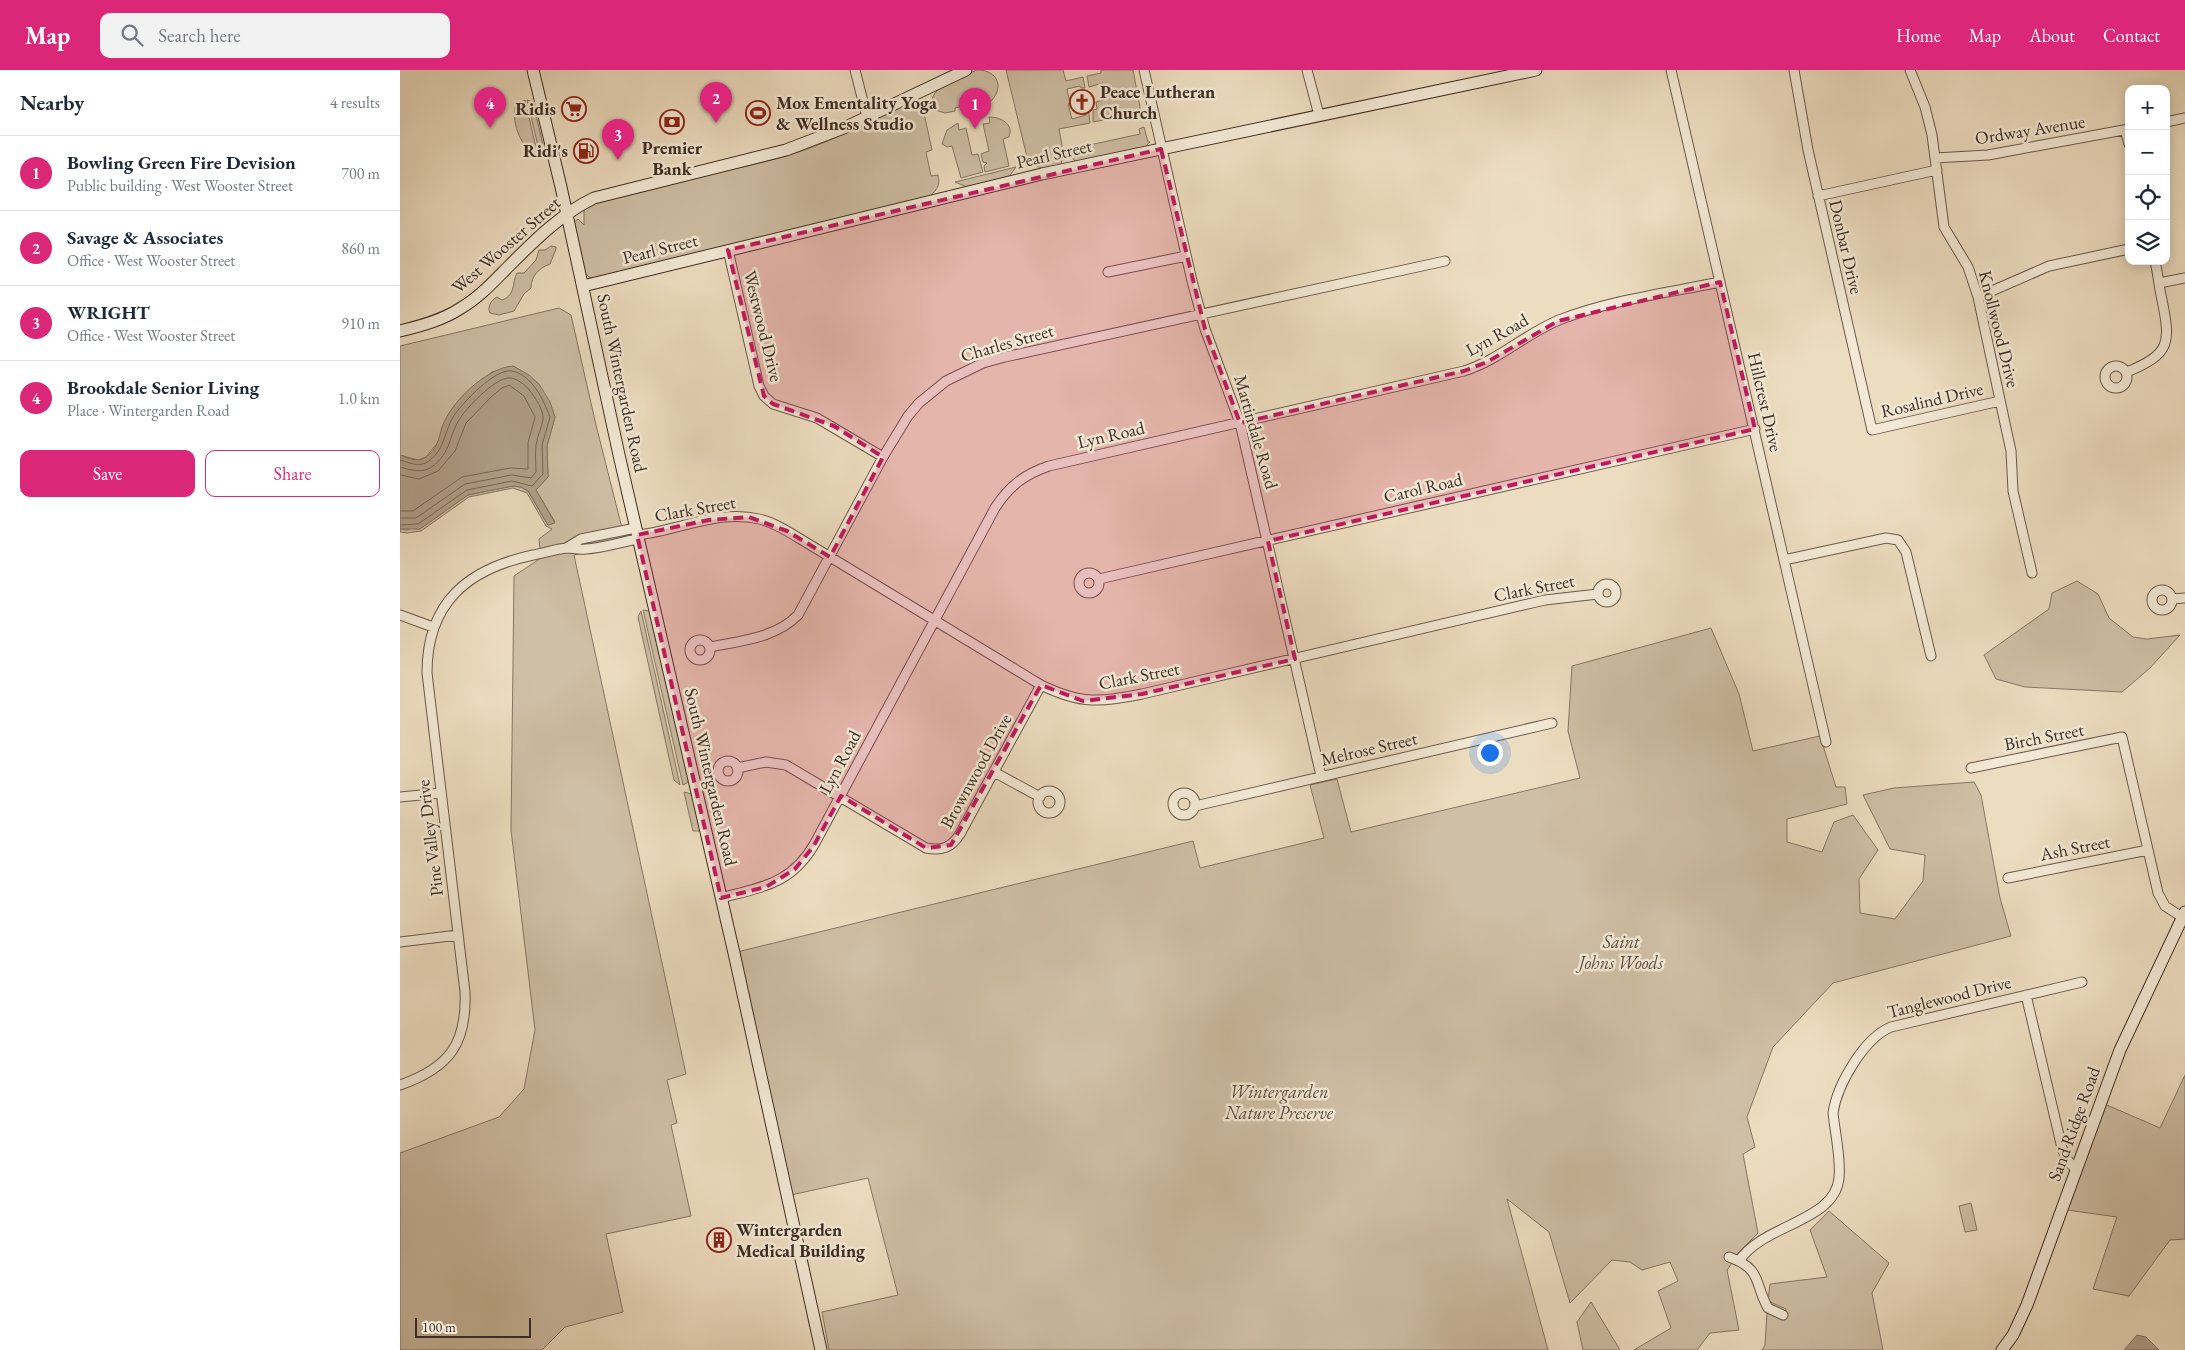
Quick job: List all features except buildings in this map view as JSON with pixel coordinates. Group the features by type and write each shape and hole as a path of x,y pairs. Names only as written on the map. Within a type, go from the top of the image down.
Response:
{"street":[{"name":"South Wintergarden Road","path":"534,70 821,1350"},
{"path":"855,70 867,117"},
{"name":"West Wooster Street","path":"400,331 436,321 462,308 476,298 530,245 567,213 594,198 610,192 786,150 867,117 966,70"},
{"name":"Martindale Road","path":"1144,70 1186,256 1205,330 1240,423 1322,776"},
{"path":"1307,70 1319,116"},
{"name":"Pearl Street","path":"583,286 1042,174 1319,116 1493,74 1536,70"},
{"name":"Hillcrest Drive","path":"1671,70 1826,742"},
{"name":"Donbar Drive","path":"1794,70 1818,196 1872,430"},
{"name":"Knollwood Drive","path":"1910,70 1925,107 1936,158 1944,227 1968,267 1978,297 2011,451 2013,491 2032,573"},
{"path":"2170,121 2185,118"},
{"name":"Ordway Avenue","path":"1936,158 1988,155 2125,130"},
{"path":"1818,196 1937,170"},
{"name":"Westwood Drive","path":"728,250 759,386 764,396 773,404 800,412 834,426 883,456"},
{"path":"1978,297 2049,266 2125,250"},
{"path":"1108,272 1186,256"},
{"name":"Charles Street","path":"710,647 762,636 789,623 804,606 898,431 919,403 939,386 961,372 1005,357 1445,261"},
{"path":"2127,372 2150,362 2164,346 2167,326 2156,265"},
{"path":"2159,283 2185,278"},
{"name":"Lyn Road","path":"721,898 766,887 776,882 795,869 813,847 995,508 1009,489 1022,478 1049,466 1464,371 1487,362 1558,320 1610,305 1720,282"},
{"name":"Rosalind Drive","path":"1872,430 2000,401"},
{"name":"Carol Road","path":"1098,580 1755,429"},
{"name":"Clark Street","path":"637,534 726,517 749,517 771,523 1042,685 1072,698 1094,701 1111,700 1295,659 1545,600 1598,594"},
{"name":"Pine Valley Drive","path":"400,1085 436,1068 452,1052 463,1032 466,1009 427,673 429,644 433,627 450,598 477,575 503,563 566,548 585,550 637,534"},
{"path":"1784,560 1886,538 1898,540 1902,544 1908,561 1931,656"},
{"path":"2172,599 2185,598"},
{"path":"400,615 433,627"},
{"name":"Brownwood Drive","path":"737,768 761,762 780,763 795,769 926,848 940,850 956,841 1042,685"},
{"name":"Melrose Street","path":"1195,806 1552,723"},
{"name":"Birch Street","path":"1971,768 2122,737 2148,850"},
{"path":"994,772 1040,797"},
{"path":"400,797 440,793"},
{"path":"2148,850 2161,901 2170,911 2184,914"},
{"name":"Ash Street","path":"2008,878 2148,850"},
{"name":"Sand Ridge Road","path":"2002,1350 2027,1305 2120,1050 2184,914"},
{"path":"400,942 458,935"},
{"name":"Tanglewood Drive","path":"1739,1261 1755,1242 1809,1216 1832,1198 1838,1186 1839,1172 1833,1113 1834,1104 1841,1087 1862,1051 1874,1037 1891,1027 2082,982"},
{"path":"2026,995 2062,1148 2066,1158 2076,1170"},
{"path":"1729,1257 1739,1261 1756,1276 1768,1308 1783,1315"}],"highlighted area":[{"path":"1161,149 1205,329 1240,423 1464,371 1487,362 1558,321 1720,282 1755,429 1268,541 1295,659 1142,694 1083,701 1041,685 951,845 926,848 841,796 813,847 795,869 766,887 721,898 637,535 709,520 749,517 787,531 830,557 883,457 834,426 773,404 764,396 728,250"}],"green space":[{"path":"977,70 990,73 997,81 997,92 989,103 985,101 955,108 955,111 945,113 935,110 932,103 933,96 938,90 954,80"},
{"path":"1006,70 1063,70 1066,81 1083,77 1085,88 1080,86 1067,89 1070,103 1068,104 1072,119 1086,115 1084,106 1088,106 1090,123 1059,129 1063,151 1061,166 1050,168 1038,167 1027,157"},
{"path":"1101,70 1133,70 1142,118 1137,119 1136,114 1093,122 1093,110 1097,109 1096,102 1107,99 1103,83 1089,87 1087,76 1101,73"},
{"path":"525,100 537,152 531,150 521,140 514,117 516,104"},
{"path":"527,100 533,102 543,145 539,150"},
{"path":"906,104 913,104 924,113 932,150 926,152 931,176 938,175 939,178 938,187 930,196 596,279 589,277 583,271 573,223 578,219 584,225 584,209 631,191 755,164 796,153 844,134"},
{"path":"989,117 1002,120 1010,128 1009,137 1003,139 1009,166 985,172 984,166 987,163 983,162 981,154 989,151 983,124 990,123"},
{"path":"958,123 959,130 966,128 972,155 978,154 983,172 961,178 952,146 947,147 942,144 947,130"},
{"path":"1144,127 1148,142 1150,142 1145,147 1077,163 1073,159 1071,149 1140,134 1139,129"},
{"path":"1016,167 1008,178 967,187 955,182"},
{"path":"551,246 556,247 556,249 550,264 536,273 532,280 531,288 524,294 514,311 499,315 490,313 489,306 493,300 497,297 502,300 510,295 517,273 524,273 536,260 539,250 545,250"},
{"path":"559,308 571,315 626,544 574,555 686,1074 667,1080 677,1123 671,1125 691,1216 606,1234 623,1312 565,1327 542,1350 400,1350 400,1153 499,1117 524,1089 535,1030 511,830 514,576 541,558 539,539 552,529 546,526 527,493 513,488 469,497 421,531 407,533 400,532 400,529 407,530 468,495 513,486 521,487 528,491 548,525 555,522 536,490 548,477 547,446 555,417 535,381 513,366 492,372 464,396 443,427 439,441 426,457 418,460 400,455 400,346"},
{"path":"2077,581 2098,594 2109,618 2133,637 2147,639 2180,635 2150,668 2122,692 2025,687 1996,679 1984,655 2049,609 2052,593"},
{"path":"643,610 649,611 689,779 683,785"},
{"path":"641,611 680,785 674,780 638,617"},
{"name":"Wintergarden Nature Preserve","path":"1711,628 1739,694 1753,751 1820,736 1836,787 1845,787 1847,804 1787,819 1787,842 1822,852 1834,822 1853,815 1878,850 1859,879 1860,913 1895,919 1923,881 1925,855 1890,849 1863,795 1894,788 1974,782 1981,795 2000,898 2011,936 1833,983 1773,1047 1747,1117 1755,1147 1743,1154 1758,1233 1729,1262 1732,1263 1727,1270 1739,1330 1710,1333 1697,1350 1634,1350 1671,1328 1658,1291 1678,1281 1670,1262 1642,1270 1630,1262 1612,1260 1570,1303 1549,1232 1507,1199 1548,1350 829,1350 822,1312 898,1295 868,1178 791,1195 737,952 1193,841 1200,868 1324,838 1310,785 1337,779 1351,832 1580,778 1568,731 1572,666"},
{"path":"684,792 692,794 701,831 693,831"},
{"path":"2185,1075 2185,1239 2170,1240 2129,1296 2093,1289 2117,1217 2060,1209 2100,1102 2160,1128"},
{"path":"1971,1203 1977,1230 1965,1232 1959,1206"},
{"path":"1829,1211 1889,1263 1872,1293 1883,1350 1762,1350 1765,1345 1767,1312 1785,1319 1786,1309 1768,1301 1770,1284 1827,1277 1810,1230"},
{"path":"1591,1302 1620,1350 1583,1350 1577,1322"}],"water":[{"path":"513,366 529,375 539,384 550,402 555,417 547,446 548,477 536,490 555,523 548,525 528,491 521,487 513,486 468,495 420,529 400,529 400,455 416,460 423,459 430,454 437,443 447,417 461,397 492,373"},
{"path":"2137,1335 2146,1337 2159,1350 2124,1350"}],"place":[{"name":"Peace Lutheran Church","path":"1082,102"},
{"name":"Ridis","path":"574,109"},
{"name":"Mox Ementality Yoga & Wellness Studio","path":"758,113"},
{"name":"Premier Bank","path":"672,122"},
{"name":"Savage & Associates","path":"716,123"},
{"name":"Brookdale Senior Living","path":"490,128"},
{"name":"Bowling Green Fire Devision","path":"975,129"},
{"name":"Ridi's","path":"586,151"},
{"name":"WRIGHT","path":"618,160"},
{"name":"Wintergarden Medical Building","path":"719,1240"}],"park label":[{"name":"Saint Johns Woods","path":"1621,952"}]}
